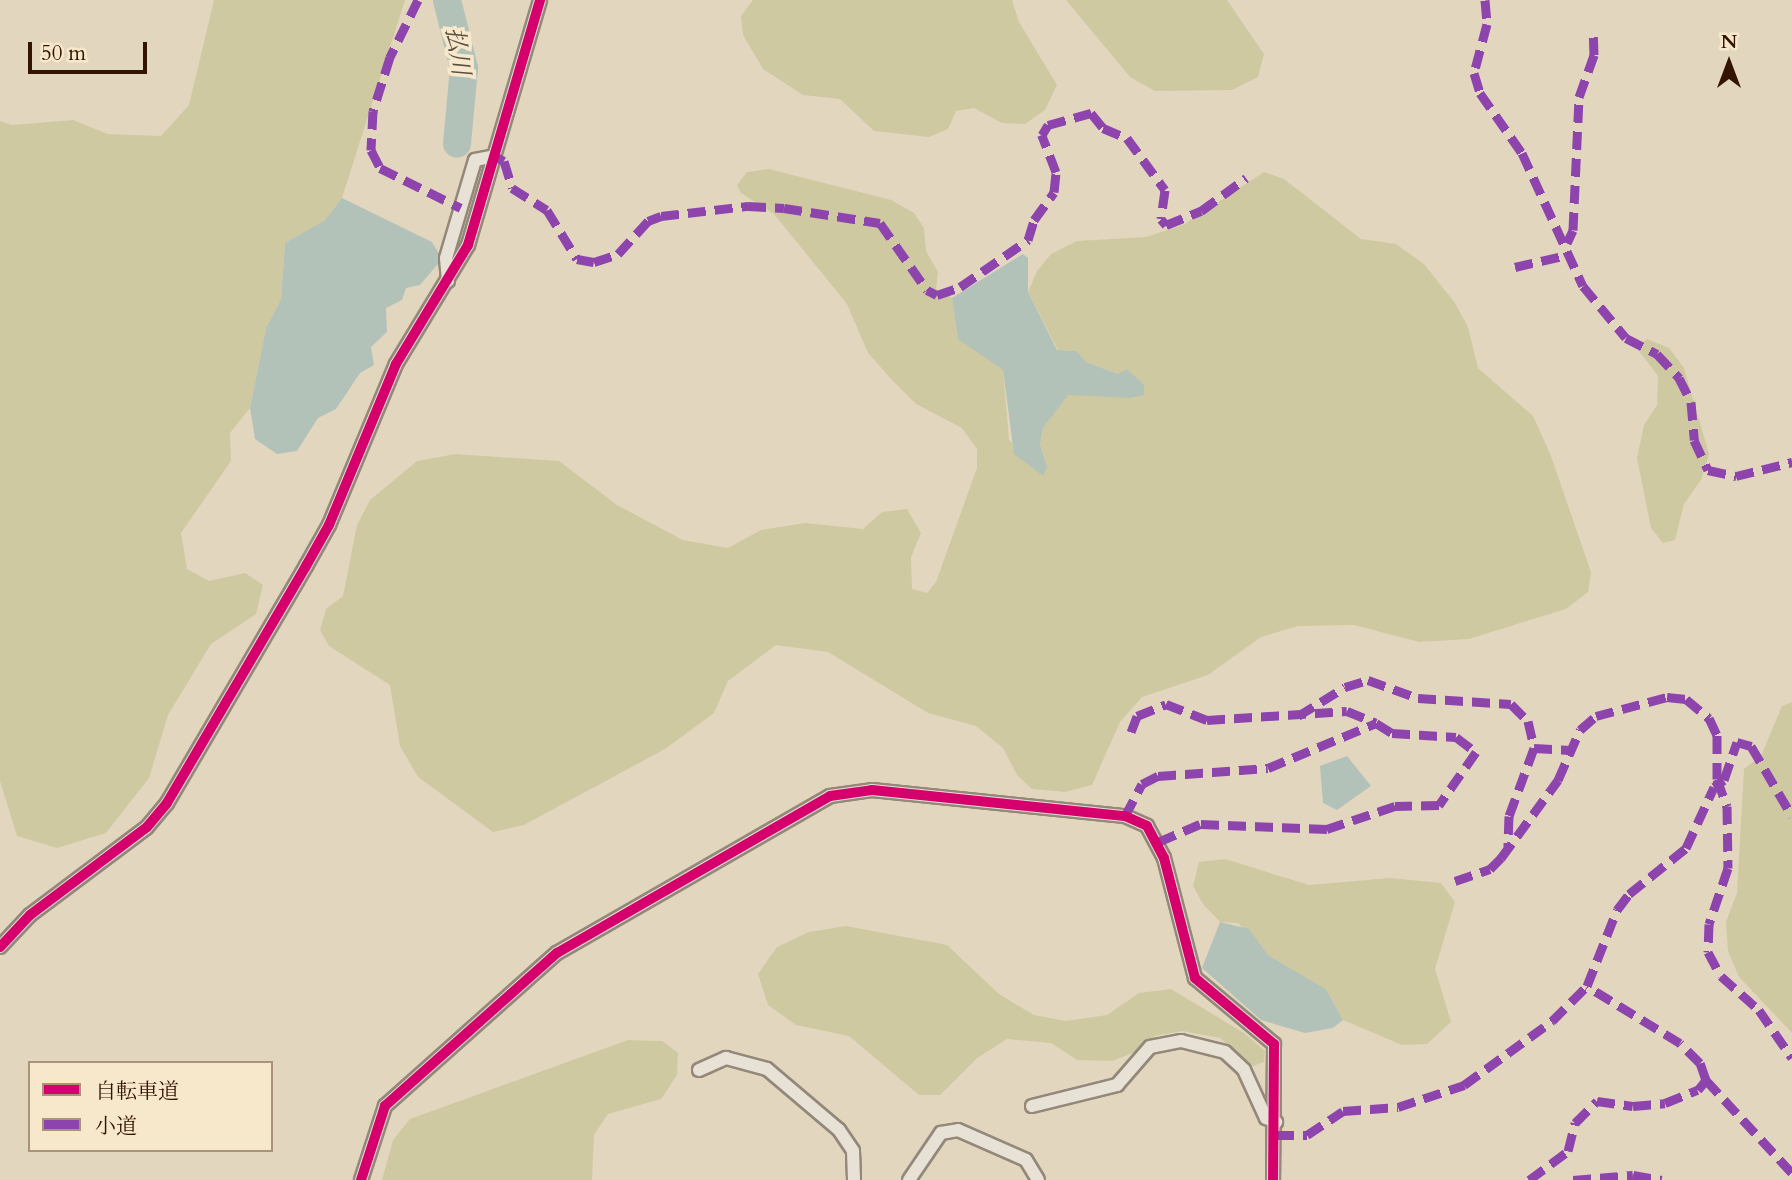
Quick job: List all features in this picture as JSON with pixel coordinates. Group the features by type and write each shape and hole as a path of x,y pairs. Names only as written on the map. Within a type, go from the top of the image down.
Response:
{"street":[{"path":"0,947 30,915 147,827 167,803 329,526 396,364 468,245 540,0"},
{"path":"447,281 446,258 475,160 495,156"},
{"path":"361,1180 385,1106 557,953 797,813 847,791 1125,816 1147,826 1164,858 1195,978 1274,1045 1276,1122 1273,1180"},
{"path":"1032,1107 1117,1085 1150,1047 1181,1041 1225,1052 1244,1070 1266,1118 1276,1122"},
{"path":"699,1070 726,1058 767,1069 839,1130 853,1151 854,1180"},
{"path":"909,1180 941,1133 958,1130 1026,1160 1038,1180"}],"shaded area":[{"path":"214,0 405,0 342,198 325,220 285,243 281,299 266,328 250,408 230,433 231,461 181,533 187,569 209,581 245,573 263,585 256,614 211,644 168,715 149,778 106,833 57,848 17,836 0,781 0,121 12,125 73,120 108,134 161,136 189,105"},
{"path":"753,0 1012,0 1019,22 1057,85 1045,110 1025,124 1002,123 974,108 956,111 948,129 929,137 874,131 840,99 803,95 763,69 743,35 741,16"},
{"path":"1066,0 1227,0 1264,54 1258,77 1232,90 1155,91 1130,77"},
{"path":"769,169 891,200 914,213 924,228 926,251 938,272 936,289 952,298 958,338 1003,370 1009,440 1047,467 1040,444 1043,428 1068,394 1108,397 1118,374 1086,362 1077,351 1058,350 1028,292 1037,271 1051,254 1077,241 1146,237 1185,224 1264,172 1284,179 1361,239 1396,244 1424,264 1455,303 1468,327 1478,368 1533,416 1551,456 1591,572 1588,592 1566,609 1469,639 1419,642 1354,625 1298,626 1261,637 1208,675 1142,697 1120,722 1092,785 1065,792 1032,789 1017,775 1003,748 976,726 928,713 828,652 776,645 728,681 714,713 665,749 524,825 493,832 418,777 400,746 390,685 329,646 320,630 326,609 343,596 357,525 370,500 417,461 456,454 559,461 617,505 683,540 728,548 761,530 805,523 863,529 882,512 907,509 921,533 911,557 912,589 927,593 936,582 977,468 977,449 962,428 916,404 892,380 868,353 847,304 774,214 741,193 737,185 747,172"},
{"path":"342,198 432,242 442,259 420,285 406,288 402,300 386,308 387,332 371,347 374,365 360,373 336,409 318,418 297,451 277,454 255,439 250,408 266,328 281,299 285,243 325,220"},
{"path":"1023,254 1028,258 1028,292 1057,350 1077,351 1086,362 1118,374 1127,369 1144,385 1144,395 1130,398 1068,395 1043,428 1040,444 1047,467 1043,476 1014,454 1003,370 958,339 952,298"},
{"path":"1647,339 1669,348 1684,368 1709,454 1701,480 1684,504 1675,540 1663,543 1651,528 1637,458 1644,425 1657,405 1658,376 1636,347"},
{"path":"1792,702 1792,1033 1739,977 1728,951 1726,922 1737,893 1744,769 1761,756 1782,706"},
{"path":"1347,756 1371,786 1337,810 1323,803 1320,766"},
{"path":"1225,859 1309,885 1390,878 1441,883 1455,902 1435,969 1451,1022 1427,1044 1402,1045 1343,1020 1326,989 1268,955 1238,923 1220,922 1203,904 1193,886 1199,862"},
{"path":"1220,922 1249,929 1268,955 1326,989 1343,1020 1333,1028 1305,1033 1261,1020 1202,968"},
{"path":"846,926 947,945 999,994 1034,1015 1066,1021 1107,1015 1139,993 1171,989 1244,1033 1265,1051 1264,1062 1253,1066 1220,1038 1182,1031 1155,1036 1141,1050 1112,1061 1077,1060 1051,1043 1007,1039 977,1058 940,1095 919,1095 849,1036 796,1025 768,1005 758,974 777,947 809,932"},
{"path":"628,1040 662,1041 678,1053 677,1075 661,1099 608,1114 594,1135 592,1180 382,1180 393,1140 410,1119"}],"waterway":[{"name":"払川","path":"447,0 464,68 457,144"}],"marked path":[{"path":"418,0 390,57 373,111 371,150 380,168 461,208"},
{"path":"1485,0 1487,24 1474,73 1480,93 1522,153 1583,286 1626,338 1657,354 1679,378 1691,402 1694,440 1708,470 1736,476 1792,462"},
{"path":"1567,243 1573,230 1579,97 1594,55 1593,31"},
{"path":"495,156 504,161 512,188 547,210 577,259 594,262 618,254 648,221 661,216 748,206 784,208 880,223 927,290 937,295 960,287 1028,240 1034,220 1054,192 1056,172 1042,135 1048,125 1091,113 1103,128 1127,138 1165,190 1161,219 1166,225 1201,211 1246,178"},
{"path":"1515,267 1567,255"},
{"path":"1298,716 1345,687 1368,680 1418,698 1511,704 1528,721 1534,748 1509,816 1508,847"},
{"path":"1455,881 1490,869 1501,858 1558,780 1580,730 1596,716 1667,697 1686,699 1709,718 1717,735 1717,779 1727,806 1728,868 1709,924 1708,952 1721,976 1759,1010 1792,1058"},
{"path":"1131,732 1137,716 1166,704 1207,720 1347,711 1376,723"},
{"path":"1125,816 1142,784 1158,776 1268,768 1376,723 1392,733 1456,737 1476,752 1439,805 1395,806 1327,829 1200,824 1158,842"},
{"path":"1276,1135 1307,1135 1343,1111 1398,1107 1464,1085 1552,1021 1587,986 1617,910 1629,894 1686,848 1714,787 1724,780 1737,742 1751,746 1792,816"},
{"path":"1534,748 1571,750"},
{"path":"1529,1180 1568,1151 1575,1123 1597,1101 1633,1106 1665,1103 1698,1090 1706,1080 1700,1063 1680,1043 1587,986"},
{"path":"1706,1080 1792,1173"},
{"path":"1573,1180 1633,1175 1662,1180"}],"cycle path":[{"path":"0,947 30,915 147,827 167,803 306,566 329,525 396,364 468,245 540,0"},
{"path":"361,1180 385,1106 557,953 830,796 872,790 1125,816 1147,826 1164,858 1195,978 1274,1044 1273,1180"}]}
